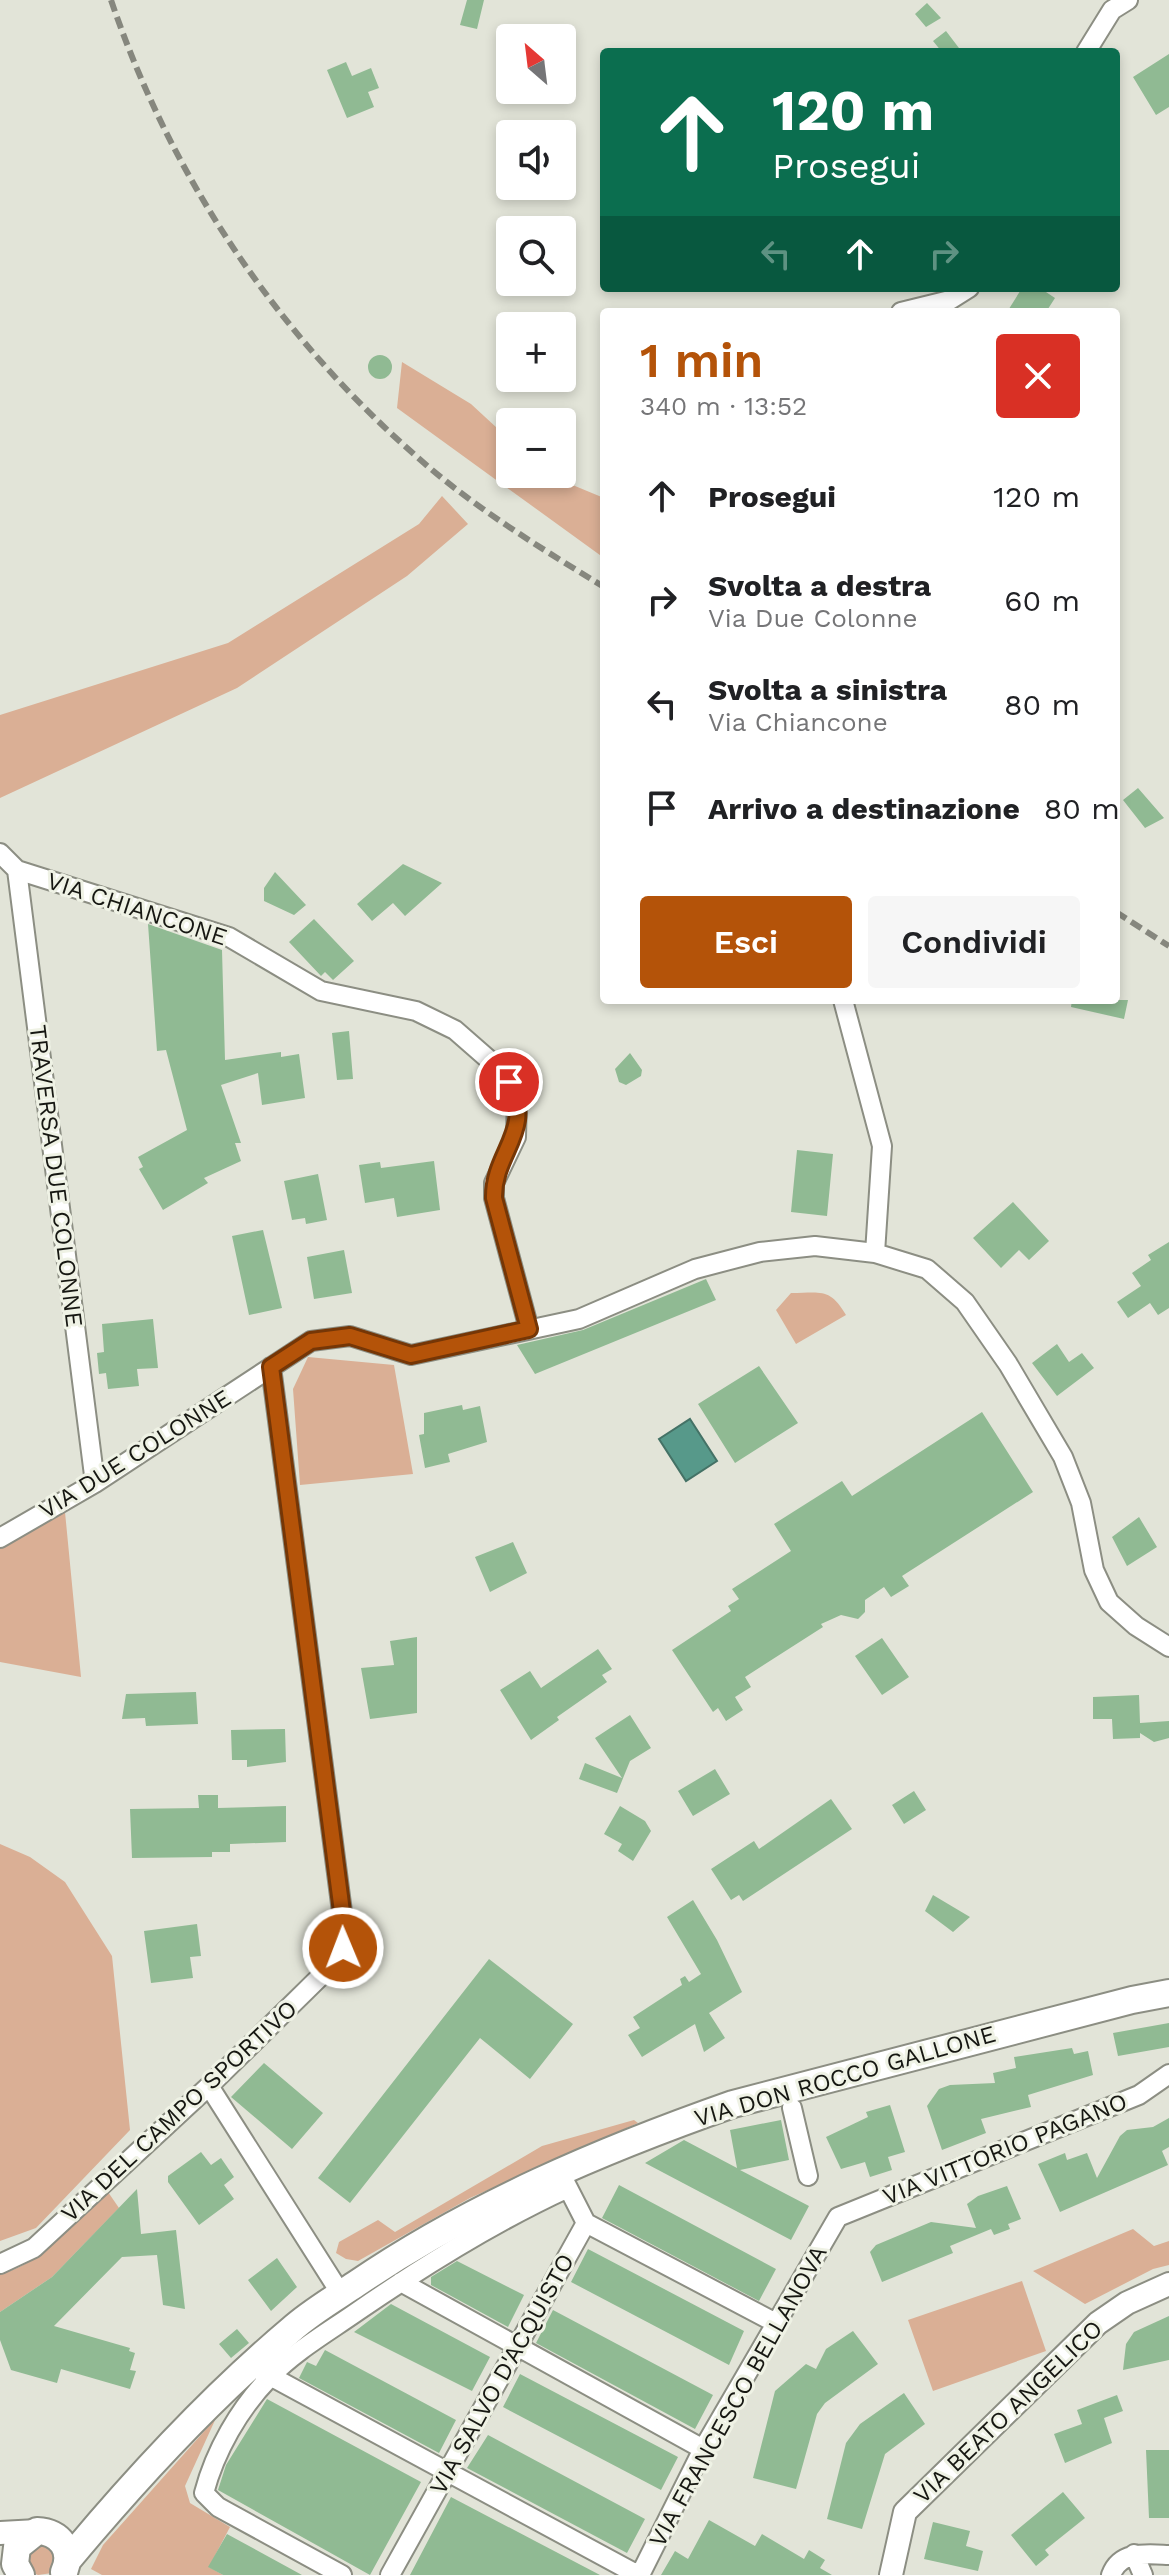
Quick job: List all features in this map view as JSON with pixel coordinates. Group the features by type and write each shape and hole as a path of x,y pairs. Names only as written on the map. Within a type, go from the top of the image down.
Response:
{"main road":[{"name":"VIA DON ROCCO GALLONE","path":"65,2567 172,2439 261,2371 293,2327 404,2251 474,2212 565,2180 733,2104 1169,1993"},
{"path":"15,2568 17,2547 41,2532 115,2504"},
{"path":"41,2532 65,2545 65,2567"}],"street":[{"path":"1088,48 1112,10 1128,0"},
{"path":"917,308 950,300 963,292"},
{"name":"VIA CHIANCONE","path":"0,853 17,870 229,937 321,991 434,1017 495,1065 517,1096 519,1115 516,1137 494,1183 494,1198 529,1329"},
{"name":"TRAVERSA DUE COLONNE","path":"17,870 95,1483"},
{"path":"844,1004 882,1146 875,1253"},
{"name":"VIA DUE COLONNE","path":"0,1538 95,1483 311,1341 350,1336 411,1355 579,1319 695,1269 760,1252 815,1246 875,1253 927,1269 965,1302 1008,1364 1063,1457 1081,1503 1094,1570 1109,1602 1136,1626 1169,1647"},
{"name":"VIA DEL CAMPO SPORTIVO","path":"0,2264 34,2248 209,2086 329,1968 343,1948 344,1927 271,1367"},
{"name":"VIA VITTORIO PAGANO","path":"838,2217 1139,2095 1169,2074"},
{"path":"209,2086 341,2294"},
{"path":"792,2108 808,2176"},
{"path":"342,2575 218,2507 204,2493 212,2462 250,2400 261,2371 308,2345 401,2282 565,2180 586,2223 774,2322"},
{"name":"VIA FRANCESCO BELLANOVA","path":"639,2575 703,2449 774,2322 838,2217"},
{"name":"VIA SALVO D'ACQUISTO","path":"390,2575 586,2223"},
{"path":"401,2282 703,2449"},
{"name":"VIA BEATO ANGELICO","path":"891,2575 905,2512 1098,2323 1127,2303 1169,2284"},
{"path":"261,2371 446,2474 639,2575"},
{"path":"0,2533 41,2532"},
{"path":"1111,2575 1130,2555 1169,2555"},
{"path":"1130,2555 1143,2575"}],"shaded area":[{"path":"402,362 471,404 496,427 496,480 397,408"},
{"path":"576,486 600,496 600,555 507,488"},
{"path":"442,496 468,524 407,576 237,688 0,798 0,715 228,643 419,524"},
{"path":"791,1293 829,1296 846,1315 796,1344 776,1310"},
{"path":"308,1357 394,1365 413,1474 300,1485 293,1389"},
{"path":"65,1512 81,1677 0,1662 0,1549"},
{"path":"0,1844 30,1857 65,1882 112,1956 130,2130 36,2228 0,2241"},
{"path":"634,2120 638,2123 470,2198 358,2261 336,2253 339,2242 378,2220 395,2232 542,2146"},
{"path":"108,2192 119,2208 52,2277 0,2312 0,2274 15,2269 44,2251"},
{"path":"1133,2229 1154,2246 1169,2241 1169,2265 1153,2269 1085,2304 1033,2271"},
{"path":"1022,2281 1046,2351 933,2391 908,2320"},
{"path":"216,2418 185,2486 190,2503 230,2527 209,2567 223,2575 102,2575 91,2569 103,2545"},
{"path":"30,2542 58,2547 52,2573 38,2575 29,2571 24,2553"}],"water":[{"path":"690,1419 717,1461 686,1481 659,1439"}],"building":[{"path":"467,0 484,0 477,29 460,25"},
{"path":"927,3 941,18 926,27 915,14"},
{"path":"946,31 959,48 939,48 933,41"},
{"path":"1169,54 1169,107 1156,115 1133,77"},
{"path":"346,62 352,76 371,68 379,88 368,92 374,107 347,118 327,70"},
{"path":"1020,292 1046,292 1055,298 1049,308 1010,308"},
{"path":"380,355 389,358 392,367 389,376 380,379 371,376 368,367 371,358"},
{"path":"1138,788 1164,818 1145,828 1123,800"},
{"path":"403,864 442,883 405,916 393,903 372,921 357,904"},
{"path":"275,872 306,905 294,915 264,901 264,888"},
{"path":"314,919 354,961 333,980 325,972 321,976 289,942"},
{"path":"148,924 222,950 225,1060 281,1052 281,1057 299,1054 305,1098 262,1105 258,1073 221,1085 241,1143 235,1143 241,1161 204,1178 208,1183 163,1210 139,1169 143,1167 138,1157 187,1130 166,1050 157,1051"},
{"path":"1120,1000 1128,1000 1124,1019 1071,1007 1071,1004 1120,1004"},
{"path":"349,1031 353,1079 337,1080 332,1033"},
{"path":"630,1053 642,1070 641,1076 626,1085 619,1082 615,1069"},
{"path":"797,1150 833,1154 827,1216 791,1212"},
{"path":"434,1161 440,1210 397,1217 394,1198 365,1203 359,1165 380,1162 381,1168"},
{"path":"318,1174 327,1220 306,1224 305,1218 292,1220 284,1181"},
{"path":"1013,1202 1049,1241 1029,1260 1019,1250 1001,1268 973,1238"},
{"path":"263,1230 282,1308 249,1315 232,1236"},
{"path":"1169,1242 1169,1308 1158,1315 1150,1303 1128,1318 1117,1302 1141,1286 1132,1273 1151,1260 1148,1255"},
{"path":"344,1250 352,1293 314,1299 307,1257"},
{"path":"706,1279 716,1300 535,1374 517,1345 583,1330"},
{"path":"153,1319 158,1368 137,1369 139,1386 108,1389 106,1373 99,1374 97,1353 104,1352 102,1324"},
{"path":"1057,1344 1069,1362 1082,1353 1094,1368 1057,1396 1032,1363"},
{"path":"759,1366 798,1423 735,1463 698,1404"},
{"path":"462,1405 463,1410 480,1406 487,1442 448,1454 450,1462 425,1468 419,1435 424,1434 424,1413"},
{"path":"982,1412 1033,1492 902,1576 909,1586 891,1597 884,1587 865,1600 865,1612 858,1619 841,1615 821,1624 823,1627 745,1677 751,1687 735,1697 743,1710 726,1721 718,1708 713,1712 672,1650 731,1611 728,1606 739,1599 732,1589 791,1551 774,1524 842,1481 852,1496"},
{"path":"1139,1517 1157,1547 1127,1566 1112,1537"},
{"path":"513,1542 527,1573 490,1592 475,1557"},
{"path":"417,1637 417,1713 370,1719 361,1668 394,1665 390,1641"},
{"path":"882,1638 909,1677 882,1695 855,1656"},
{"path":"598,1649 612,1669 602,1675 607,1682 557,1717 559,1720 531,1740 500,1690 530,1671 541,1688"},
{"path":"196,1692 198,1724 146,1726 145,1718 122,1719 126,1694"},
{"path":"1139,1695 1140,1723 1169,1721 1169,1738 1154,1742 1140,1733 1140,1738 1113,1739 1112,1719 1093,1719 1093,1697"},
{"path":"630,1715 651,1748 630,1761 617,1793 579,1779 585,1763 622,1778 595,1738"},
{"path":"285,1729 286,1762 247,1767 247,1760 232,1760 231,1730"},
{"path":"715,1769 730,1794 693,1816 678,1791"},
{"path":"914,1791 926,1810 904,1824 892,1805"},
{"path":"198,1795 218,1795 218,1808 286,1806 286,1842 230,1844 230,1852 212,1852 212,1857 132,1858 130,1809 199,1808"},
{"path":"831,1799 852,1829 743,1901 739,1895 731,1900 711,1869 754,1841 759,1849"},
{"path":"620,1806 645,1821 651,1831 633,1861 618,1851 622,1844 604,1834"},
{"path":"933,1895 970,1917 953,1932 925,1911"},
{"path":"693,1900 742,1992 709,2013 725,2038 704,2052 695,2024 642,2057 628,2035 640,2028 633,2017 682,1985 680,1979 685,1976 689,1982 701,1974 667,1917"},
{"path":"197,1924 201,1956 190,1957 193,1978 151,1983 144,1931"},
{"path":"489,1959 573,2024 530,2079 480,2038 350,2203 318,2178"},
{"path":"1169,2023 1169,2047 1118,2056 1113,2033"},
{"path":"1072,2048 1074,2054 1088,2051 1093,2075 1028,2095 1031,2107 981,2119 986,2133 942,2150 927,2106 939,2089 950,2085 995,2083 993,2073 1016,2068 1014,2057"},
{"path":"264,2063 323,2113 292,2149 231,2097"},
{"path":"890,2105 905,2152 888,2157 892,2170 870,2177 865,2162 841,2169 826,2137 868,2117 866,2112"},
{"path":"1169,2118 1169,2147 1162,2151 1168,2165 1060,2212 1038,2164 1065,2153 1067,2160 1087,2153 1097,2178 1120,2136 1127,2130 1153,2127"},
{"path":"781,2120 789,2160 740,2170 809,2206 791,2240 645,2163 684,2140 737,2168 730,2130"},
{"path":"201,2152 211,2165 221,2158 234,2177 224,2185 234,2199 199,2225 168,2182 168,2176"},
{"path":"619,2185 776,2269 759,2301 602,2218"},
{"path":"1007,2186 1021,2219 1008,2224 1010,2229 994,2235 991,2229 950,2246 953,2253 882,2282 870,2252 876,2245 931,2222 976,2228 967,2204 978,2196"},
{"path":"137,2189 141,2234 176,2230 185,2309 163,2305 157,2255 122,2257 54,2326 130,2348 129,2351 135,2353 130,2370 136,2371 130,2389 61,2369 57,2383 11,2370 0,2340 0,2312 52,2277"},
{"path":"588,2249 744,2331 729,2365 571,2282"},
{"path":"277,2258 297,2287 271,2311 248,2280"},
{"path":"457,2261 524,2295 508,2327 431,2285 431,2277"},
{"path":"391,2304 490,2357 472,2391 354,2332"},
{"path":"553,2310 713,2395 695,2429 536,2343"},
{"path":"1169,2316 1169,2360 1123,2370 1126,2344 1134,2332"},
{"path":"237,2329 249,2343 231,2358 219,2344"},
{"path":"853,2331 878,2364 825,2403 817,2414 796,2489 753,2478 775,2391 806,2364 816,2369 826,2349"},
{"path":"325,2350 456,2420 439,2453 299,2378 307,2362 316,2366"},
{"path":"520,2374 678,2457 661,2490 503,2407"},
{"path":"904,2393 925,2424 885,2454 862,2529 827,2519 846,2443 860,2424"},
{"path":"1117,2395 1123,2411 1104,2418 1112,2443 1065,2463 1054,2434 1082,2424 1077,2410"},
{"path":"267,2399 421,2482 370,2575 218,2490 226,2465"},
{"path":"488,2435 645,2519 627,2553 467,2468"},
{"path":"1146,2450 1169,2450 1169,2518 1149,2518"},
{"path":"1063,2492 1085,2518 1045,2550 1049,2555 1036,2566 1011,2535"},
{"path":"451,2497 600,2575 410,2575"},
{"path":"709,2520 755,2546 762,2534 804,2559 809,2550 825,2560 820,2568 832,2575 661,2575 675,2551 688,2559"},
{"path":"933,2522 970,2531 966,2546 983,2551 978,2571 924,2559"},
{"path":"227,2534 302,2575 223,2575 208,2567"}],"railway":[{"path":"111,0 165,131 199,193 236,252 323,364 372,415 466,497 600,584"},
{"path":"1120,915 1169,946"}],"route":[{"path":"343,1948 344,1927 271,1367 311,1341 350,1336 411,1355 529,1329 494,1198 494,1183 516,1137 519,1115 517,1096 509,1082"}]}
